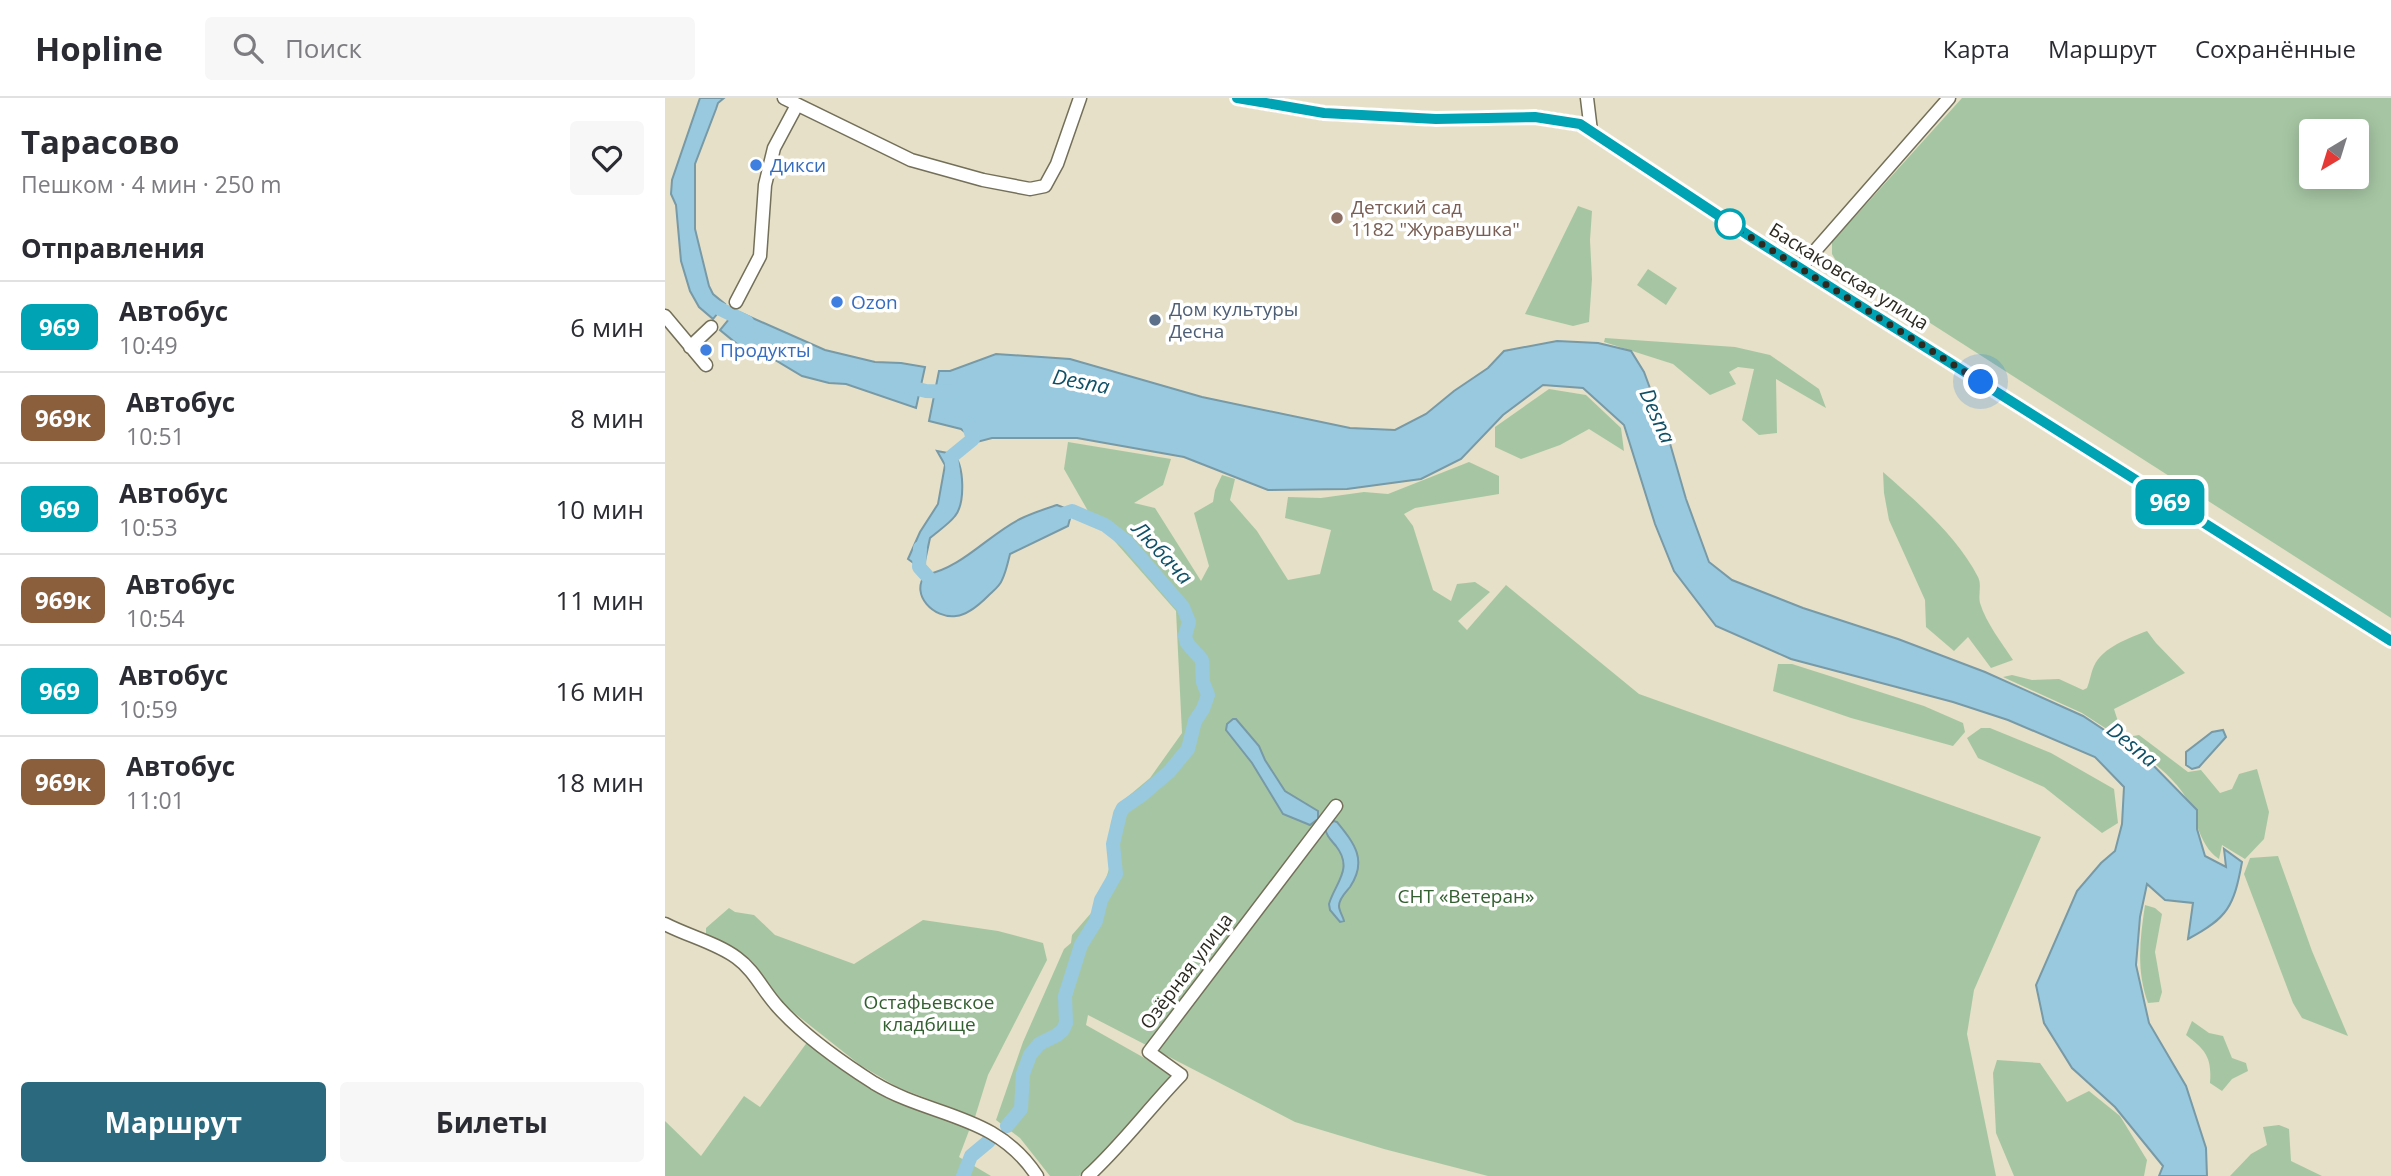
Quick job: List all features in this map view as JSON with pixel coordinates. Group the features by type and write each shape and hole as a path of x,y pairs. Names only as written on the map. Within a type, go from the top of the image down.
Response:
{"street":[{"path":"785,98 911,160 1030,189 1045,186 1052,174 1080,98"},
{"name":"Баскаковская улица","path":"1237,98 1324,113 1436,119 1535,117 1570,122 1591,131 1800,268 2391,641"},
{"path":"1587,98 1591,131"},
{"path":"1800,268 1949,98"},
{"path":"736,302 761,256 765,185 774,148 797,105"},
{"path":"665,316 706,365"},
{"path":"690,347 711,327"},
{"name":"Озёрная улица","path":"1088,1176 1117,1149 1181,1075 1149,1052 1336,806"},
{"path":"665,924 725,950 740,960 779,1009 866,1077 894,1093 995,1133 1013,1146 1037,1176"}],"green space":[{"path":"1962,98 2391,98 2391,618 1838,264 1832,254 1832,242"},
{"path":"1578,206 1592,211 1589,322 1573,326 1525,314"},
{"path":"1648,269 1677,288 1666,305 1637,285"},
{"path":"1605,338 1735,347 1770,355 1819,389 1826,408 1776,379 1777,433 1759,435 1742,420 1754,369 1738,367 1729,372 1736,384 1710,395 1673,364 1604,342"},
{"path":"1549,389 1586,395 1621,428 1624,451 1589,429 1560,445 1521,459 1495,447 1495,427"},
{"name":"СНТ «Ветеран»","path":"1068,442 1171,459 1163,485 1134,503 1155,508 1201,581 1209,566 1194,513 1213,502 1222,475 1235,479 1230,500 1257,531 1288,580 1320,574 1331,530 1285,518 1288,497 1321,498 1364,492 1388,494 1469,462 1499,476 1499,494 1415,508 1404,514 1413,526 1433,590 1451,601 1457,584 1475,582 1490,592 1458,621 1467,630 1506,585 1639,694 2041,837 1974,990 1967,1034 1996,1176 1488,1176 1295,1122 1088,1015 1086,1025 1155,1064 1170,1076 1112,1146 1079,1176 1050,1176 1020,1138 996,1120 1023,1042 1064,949 1092,912 1102,891 1109,869 1111,822 1120,803 1150,778 1182,733 1176,611 1088,511 1064,469"},
{"path":"1883,472 1935,520 1969,562 1979,580 1983,610 2013,660 1991,668 1968,637 1954,651 1926,627 1925,600 1889,520"},
{"path":"2147,631 2185,673 2114,709 2122,734 2119,737 2082,713 2003,677 2012,675 2032,680 2059,679 2083,690 2087,688 2094,666 2104,653"},
{"path":"1778,664 1792,664 1924,706 1963,723 1965,732 1953,746 1851,718 1773,691"},
{"path":"1981,728 1990,728 2051,753 2114,789 2118,823 2102,833 2044,787 1978,758 1967,738"},
{"path":"2139,735 2188,772 2201,770 2220,793 2232,789 2239,774 2257,769 2269,812 2264,839 2245,859 2222,845 2219,859 2212,853 2183,793 2171,778 2122,738"},
{"path":"2278,856 2312,951 2348,1036 2302,1018 2293,1003 2244,874 2250,858"},
{"path":"2145,905 2162,914 2155,952 2162,992 2159,1002 2148,1003 2140,966"},
{"name":"Остафьевское кладбище","path":"729,908 735,912 754,915 775,935 854,964 923,920 998,931 1043,943 1047,960 988,1075 975,1117 897,1087 860,1065 783,1004 744,955 706,934 706,928"},
{"path":"2192,1021 2209,1033 2223,1036 2232,1058 2246,1063 2248,1071 2232,1079 2222,1091 2210,1083 2210,1067 2206,1055 2186,1035"},
{"name":"Остафьевское кладбище","path":"808,1041 970,1128 959,1157 991,1176 665,1176 665,1121 701,1156 744,1096 760,1107"},
{"path":"1997,1060 2040,1063 2067,1102 2089,1091 2120,1116 2147,1160 2144,1176 2014,1176 1996,1133 1993,1073"},
{"path":"2279,1125 2289,1129 2291,1161 2322,1176 2230,1176 2251,1154 2267,1145 2263,1127"}],"water":[{"path":"700,98 724,98 718,103 695,164 695,229 709,286 713,294 725,304 713,319 699,307 690,291 681,261 676,205 671,194 672,180"},
{"path":"739,312 825,350 875,362 925,367 916,408 846,384 802,376 775,360 742,348 720,330 733,314"},
{"path":"1557,341 1598,343 1631,351 1644,372 1709,562 1732,580 1985,672 2083,716 2145,757 2197,810 2197,829 2205,856 2226,867 2224,849 2242,862 2236,890 2227,909 2212,924 2188,939 2193,903 2165,900 2147,884 2140,917 2136,965 2149,1023 2186,1086 2206,1148 2207,1176 2159,1176 2163,1166 2115,1107 2072,1068 2044,1023 2036,985 2077,891 2115,851 2122,824 2124,787 2095,757 2008,720 1953,702 1791,659 1716,626 1674,571 1655,524 1624,425 1583,388 1543,385 1503,415 1461,459 1421,479 1347,489 1268,490 1184,457 1077,438 992,438 977,442 961,429 929,421 939,371 950,371 996,354 1070,359 1202,397 1350,428 1395,430 1426,414 1488,368 1504,351"},
{"path":"937,451 953,454 957,459 962,475 961,503 953,519 930,538 925,561 919,567 908,559 920,532 938,504 945,465"},
{"path":"1057,505 1072,511 1068,526 1010,554 1001,582 977,606 960,615 948,616 933,610 922,598 920,590 925,575 951,566 1020,519"},
{"path":"1236,719 1259,746 1285,791 1318,811 1318,819 1310,825 1283,814 1252,763 1226,730 1227,724"},
{"path":"2223,730 2226,737 2199,767 2192,769 2186,765 2186,752 2212,732"},
{"path":"1334,821 1349,837 1358,860 1355,877 1339,903 1344,921 1340,922 1330,910 1329,904 1343,869 1341,854 1329,838 1325,827"}],"waterway":[{"name":"Desna","path":"707,300 708,303 747,322"},
{"name":"Desna","path":"901,385 926,391 953,392"},
{"name":"Любача","path":"953,472 951,457 973,439 968,423"},
{"name":"Любача","path":"1007,1126 1021,1109 1023,1074 1030,1055 1039,1044 1063,1030 1066,1023 1065,996 1081,945 1096,921 1101,900 1116,874 1113,844 1120,814 1123,808 1169,772 1188,749 1195,721 1208,695 1203,682 1202,660 1187,643 1185,636 1189,622 1183,607 1127,542 1105,525 1072,511 1055,517"},
{"name":"Любача","path":"920,548 919,567 937,587"},
{"name":"Любача","path":"963,1176 971,1156 989,1141"}],"bus line":[{"name":"969","path":"1237,98 1324,113 1436,119 1535,117 1580,124 1751,237 2391,641"}],"place":[{"name":"Дикси","path":"756,165"},
{"name":"Детский сад 1182 \"Журавушка\"","path":"1337,218"},
{"name":"Ozon","path":"837,302"},
{"name":"Дом культуры Десна","path":"1155,320"},
{"name":"Продукты","path":"706,350"}],"route":[{"path":"1730,224 1981,382"}]}
